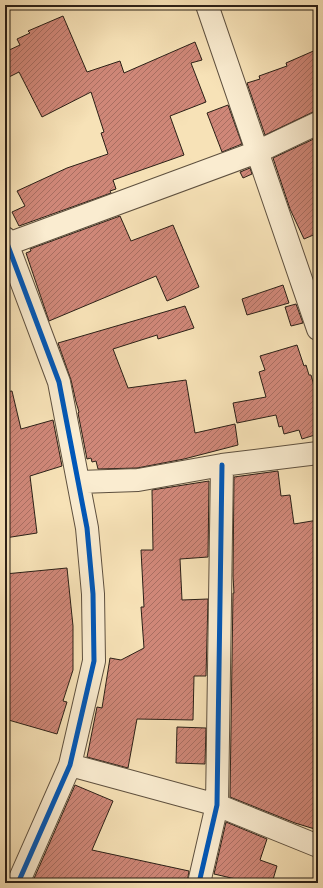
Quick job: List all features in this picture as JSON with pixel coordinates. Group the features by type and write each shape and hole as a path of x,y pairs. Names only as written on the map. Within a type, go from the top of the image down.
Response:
{"street":[{"path":"207,5 318,329"},
{"path":"18,883 70,764 94,661 92,586 87,528 59,382 6,243 257,152 318,123"},
{"path":"79,482 138,480 222,465 318,453"},
{"path":"199,883 217,805 222,465"},
{"path":"70,764 217,805 318,846"}],"building":[{"path":"63,16 87,72 120,61 124,73 195,42 202,60 191,63 206,102 170,116 184,155 113,180 116,189 110,191 111,193 19,226 12,212 25,206 17,191 67,168 108,154 101,133 104,132 91,92 42,117 19,72 5,79 5,52 20,45 17,39 30,33 28,31"},
{"path":"318,49 318,111 265,135 247,83 260,79 259,76 287,66 286,63"},
{"path":"228,105 242,144 222,152 207,113"},
{"path":"318,137 318,233 304,239 290,209 273,158"},
{"path":"250,168 252,174 243,178 240,172"},
{"path":"120,216 131,241 173,225 199,287 167,301 156,276 49,321 26,253 31,251 30,249"},
{"path":"283,285 289,303 247,315 242,299"},
{"path":"296,304 303,323 291,326 285,307"},
{"path":"185,306 194,328 158,339 157,335 113,349 128,388 186,380 195,433 235,424 238,445 184,459 137,468 98,469 96,461 92,462 91,458 87,459 79,412 71,380 58,343"},
{"path":"297,345 304,366 306,365 309,375 311,375 318,400 318,434 302,439 299,430 284,434 282,426 279,427 276,415 237,423 233,403 266,397 259,372 265,370 260,356"},
{"path":"12,391 21,429 53,420 62,466 30,476 37,533 5,538 5,392"},
{"path":"278,471 281,496 290,495 294,524 318,520 318,558 314,559 318,603 318,830 295,823 230,797 234,593 234,477"},
{"path":"209,481 208,557 180,559 182,600 208,599 206,676 194,676 193,720 137,719 128,768 87,757 97,707 102,708 110,658 121,660 144,648 141,607 144,607 141,550 153,550 152,490"},
{"path":"67,568 73,626 73,670 63,701 67,702 57,734 5,719 5,574"},
{"path":"177,727 206,728 205,764 176,763"},
{"path":"75,785 113,801 92,850 189,871 187,883 136,883 116,879 115,883 32,883"},
{"path":"226,822 267,839 260,860 277,866 272,883 253,883 214,874"}],"cycle path":[{"path":"5,238 59,382 87,528 93,594 94,661 70,765 18,883"},
{"path":"199,883 217,805 222,465"}]}
